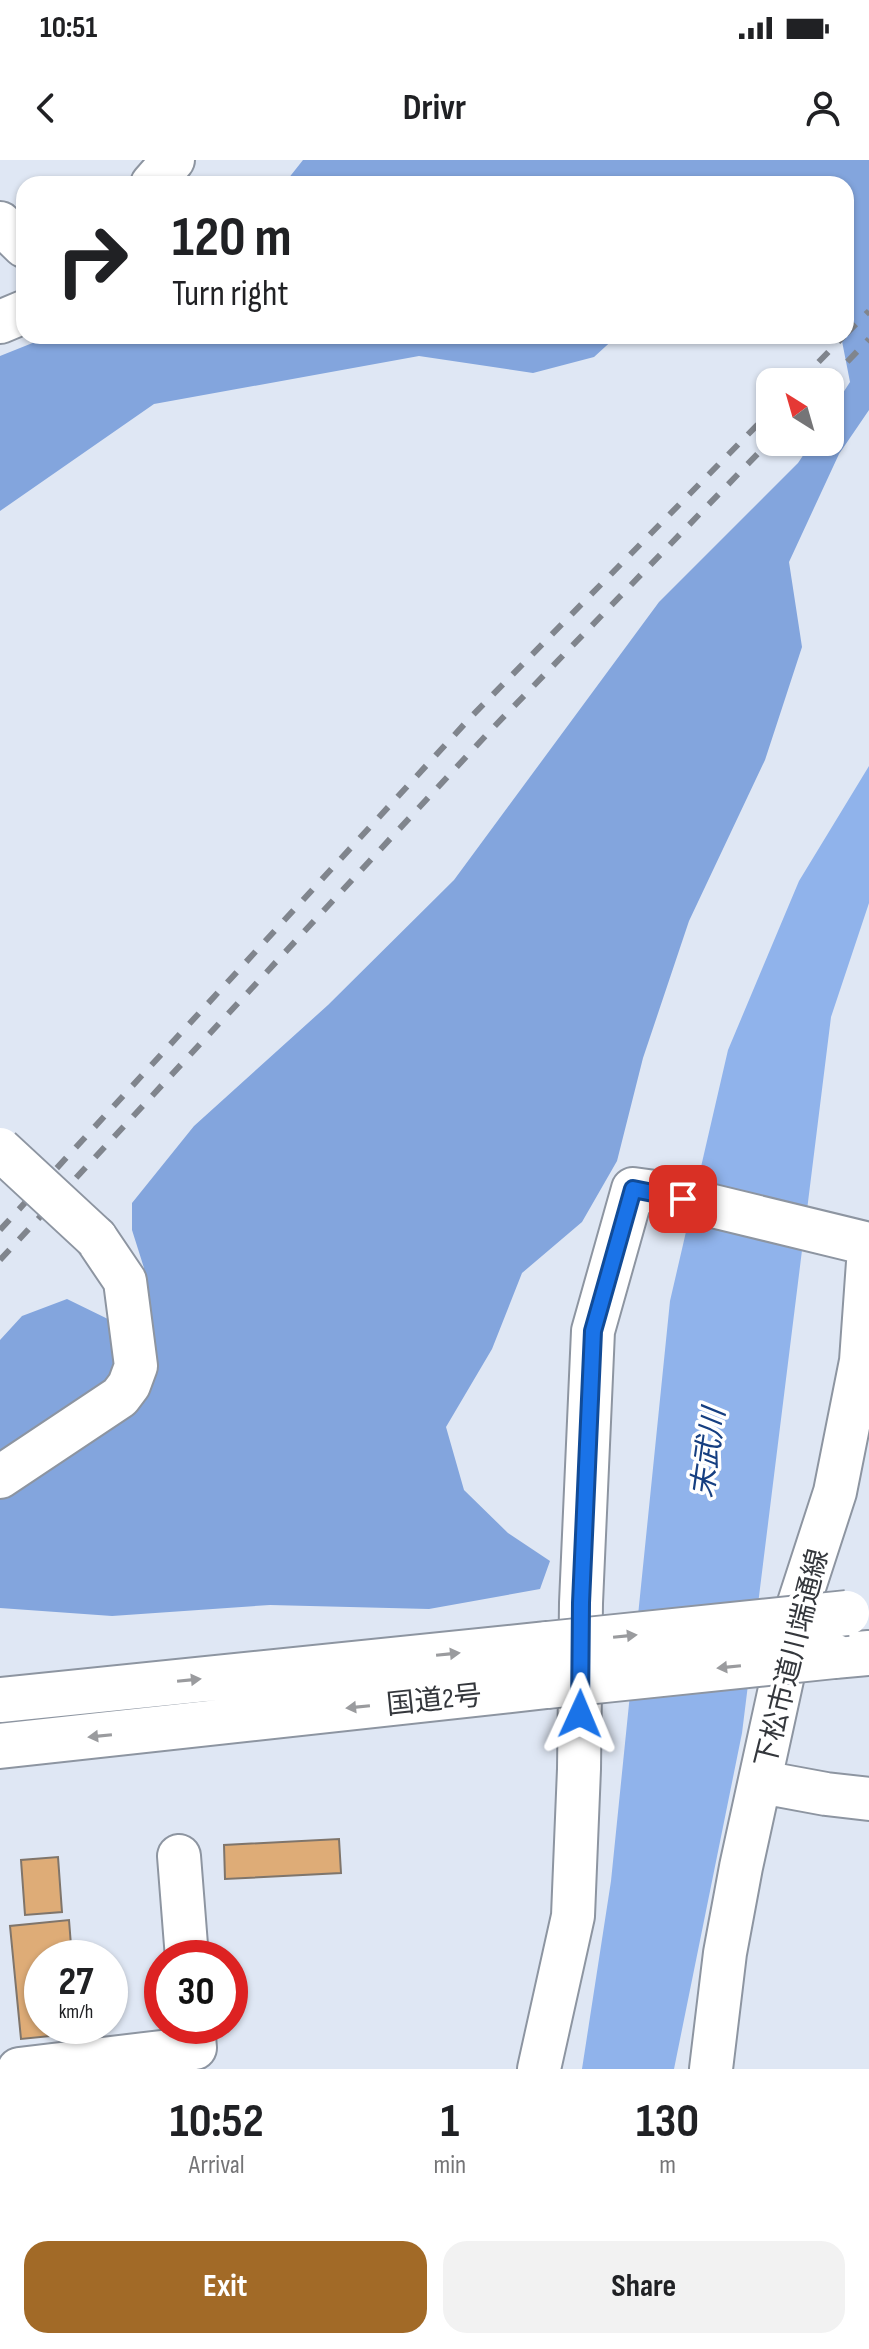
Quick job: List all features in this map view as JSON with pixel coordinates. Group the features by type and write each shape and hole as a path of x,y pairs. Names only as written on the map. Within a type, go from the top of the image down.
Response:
{"highway":[{"name":"国道2号","path":"0,1746 548,1665 858,1612"},
{"name":"国道2号","path":"0,1700 548,1665 852,1654"}],"street":[{"path":"159,176 173,160"},
{"path":"0,223 16,238"},
{"path":"0,1149 96,1238 125,1281 136,1366 129,1385 120,1397 0,1477"},
{"path":"539,2069 573,1916 581,1603 593,1331 633,1189 863,1244"},
{"name":"下松市道川端通線","path":"711,2069 725,1953 741,1867 798,1606 852,1494 861,1361 863,1244"},
{"path":"761,1782 869,1799"},
{"path":"179,1856 186,1940"},
{"path":"19,2069 195,2048 195,2044"}],"shaded area":[{"path":"303,160 869,160 869,410 844,447 844,391 850,382 843,344 854,344 854,176 290,176"},
{"path":"30,344 608,344 594,357 533,373 419,356 154,404 0,511 0,356"},
{"path":"803,456 838,456 789,562 802,647 765,760 689,921 643,1058 617,1161 582,1222 522,1273 492,1349 446,1427 464,1490 508,1533 550,1561 540,1589 429,1609 270,1605 112,1616 0,1608 0,1340 22,1316 67,1299 112,1321 143,1300 144,1268 132,1230 132,1203 194,1126 328,1005 454,880 659,602"}],"water":[{"name":"末武川","path":"869,766 869,903 831,1017 742,1733 674,2069 582,2069 611,1881 670,1301 728,1050 799,881"}],"building":[{"path":"339,1839 341,1873 225,1879 224,1845"},
{"path":"58,1857 62,1912 25,1915 21,1860"},
{"path":"69,1920 71,1940 24,1940 24,2039 21,2039 10,1926"}],"railway":[{"path":"854,326 869,311"},
{"path":"841,368 869,339"},
{"path":"813,368 836,344"},
{"path":"0,1230 470,718 756,426"},
{"path":"0,1260 490,731 756,456"}],"route":[{"path":"580,1714 581,1603 593,1331 633,1189 683,1199"}]}
